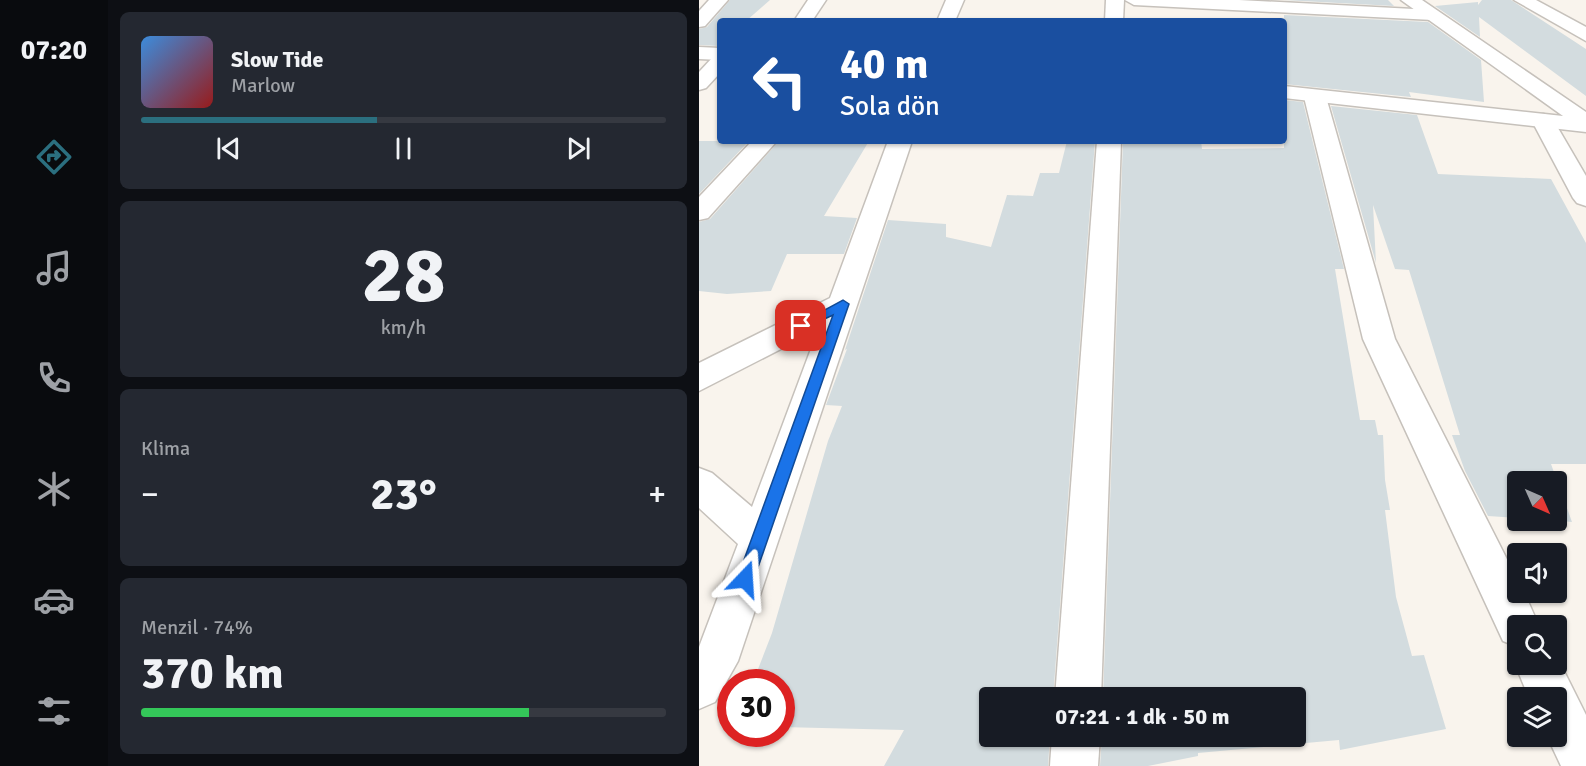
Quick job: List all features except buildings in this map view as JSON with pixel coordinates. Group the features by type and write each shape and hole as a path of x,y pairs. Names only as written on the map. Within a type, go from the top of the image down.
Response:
{"street":[{"path":"699,22 719,0"},
{"path":"805,18 817,0"},
{"path":"947,18 955,0"},
{"path":"1114,18 1115,0"},
{"path":"1134,0 1293,5 1433,15"},
{"path":"1410,0 1586,124"},
{"path":"1523,0 1586,35"},
{"path":"699,53 717,54"},
{"path":"699,84 717,64"},
{"path":"1287,92 1586,124"},
{"path":"1315,97 1379,339 1513,615"},
{"path":"1543,121 1586,198"},
{"path":"699,212 762,144"},
{"path":"699,686 716,662 899,144"},
{"path":"1079,687 1109,144"},
{"path":"699,378 843,304"},
{"path":"699,484 760,538"},
{"path":"1567,727 1586,766"},
{"path":"1074,766 1075,747"}],"route":[{"path":"745,579 843,304 801,326"}]}
